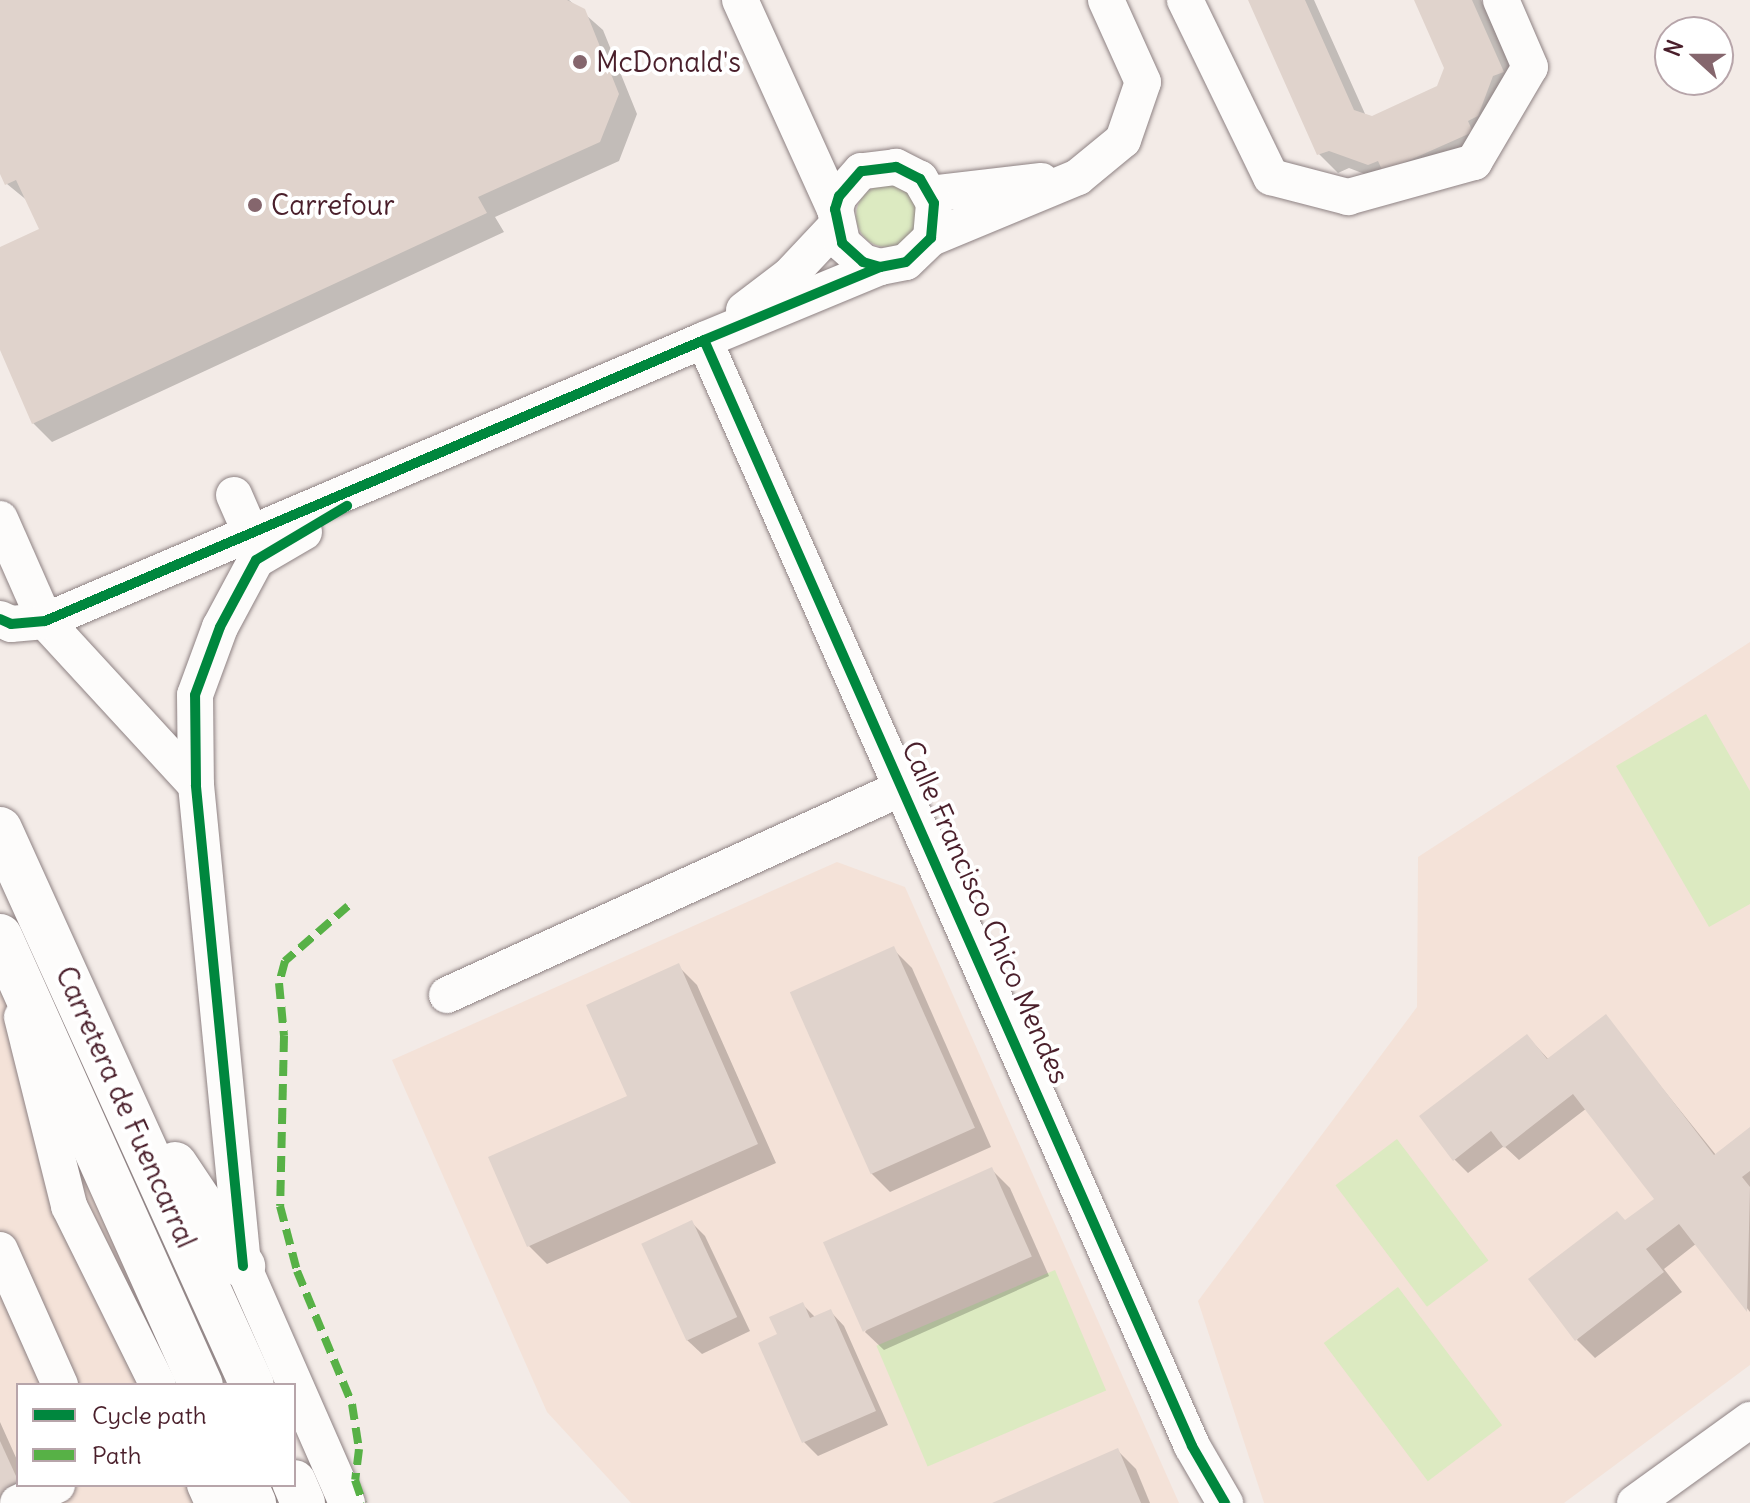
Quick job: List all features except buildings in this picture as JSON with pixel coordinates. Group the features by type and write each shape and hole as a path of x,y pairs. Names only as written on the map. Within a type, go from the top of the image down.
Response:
{"highway":[{"name":"Carretera de Fuencarral","path":"0,829 251,1383"},
{"name":"Carretera de Fuencarral","path":"2,941 200,1383"},
{"path":"101,1052 243,1266"}],"street":[{"path":"740,0 849,252 880,267"},
{"path":"0,619 11,624 45,621 405,471 704,340 880,267 906,262 931,238 1078,177 1123,140 1143,82 1106,0"},
{"path":"1185,0 1271,177 1348,197 1474,162 1530,67 1501,0"},
{"path":"704,340 789,276 836,218 849,181 878,166 905,170 930,194 935,221 931,238"},
{"path":"930,194 1078,177"},
{"name":"Calle Francisco Chico Mendes","path":"704,340 904,787 1192,1446 1225,1503"},
{"path":"294,1383 243,1266 196,785 195,695 220,627 256,560 405,471"},
{"path":"234,495 251,534"},
{"path":"0,519 45,621 196,785"},
{"path":"447,995 904,787"},
{"path":"2,941 69,1206 157,1383"},
{"path":"0,1250 59,1383"},
{"path":"296,1387 347,1503"},
{"path":"1635,1503 1750,1420"},
{"path":"18,1503 53,1487"}],"shaded area":[{"path":"1750,642 1750,1365 1564,1503 1264,1503 1198,1301 1417,1007 1418,857"},
{"path":"837,862 905,887 1179,1503 631,1503 547,1412 392,1060"},
{"path":"0,927 205,1383 16,1383 16,1487 253,1487 260,1503 0,1503"}],"green space":[{"path":"887,185 899,187 909,194 916,204 916,228 909,238 899,245 887,247 875,245 865,238 858,228 856,216 858,204 865,194 875,187"},
{"path":"1706,714 1750,791 1750,904 1709,927 1616,766"},
{"path":"1397,1139 1488,1260 1427,1307 1336,1185"},
{"path":"1055,1270 1106,1391 928,1466 876,1346"},
{"path":"1398,1287 1502,1425 1428,1481 1324,1343"}],"marked path":[{"path":"348,906 285,961 279,983 284,1036 280,1206 297,1271 352,1404 359,1449 355,1480 363,1503"}],"cycle path":[{"path":"0,619 11,624 45,621 704,340 880,267 906,262 931,238 934,203 920,179 896,167 861,171 839,196 835,209 842,243 863,262 880,267"},
{"path":"704,340 1192,1446 1225,1503"},
{"path":"243,1266 196,785 195,695 220,627 256,560 347,506"}],"place":[{"name":"McDonald's","path":"580,62"},
{"name":"Carrefour","path":"255,205"}]}
